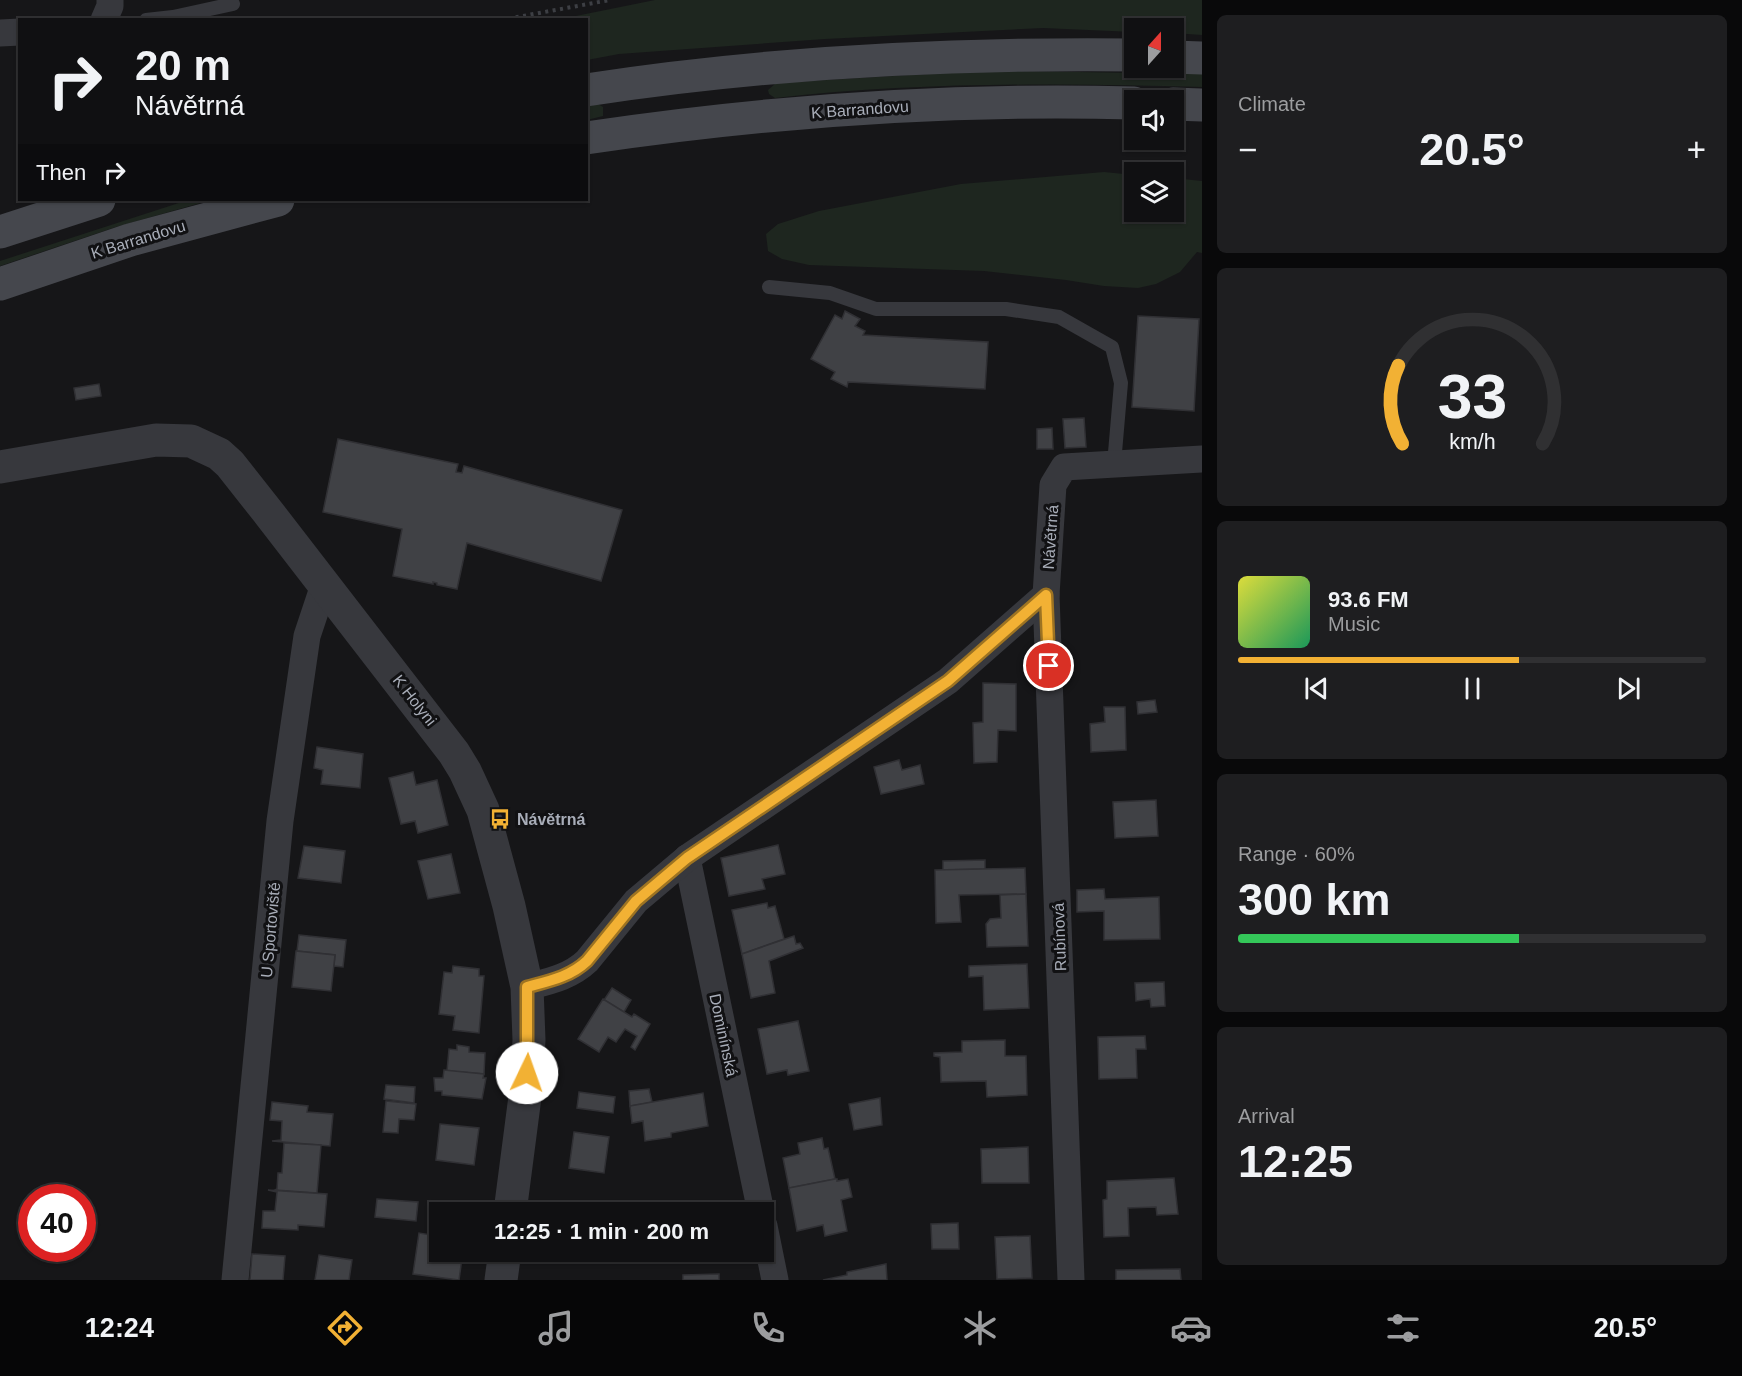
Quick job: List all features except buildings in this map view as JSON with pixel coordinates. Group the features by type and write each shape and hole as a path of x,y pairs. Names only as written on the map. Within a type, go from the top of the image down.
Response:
{"main road":[{"path":"588,90 706,74 851,62 996,55 1124,55"},
{"path":"1184,57 1202,58"},
{"name":"K Barrandovu","path":"588,138 687,124 844,109 984,103 1124,103"},
{"path":"1184,104 1202,105"},
{"path":"0,231 96,201"},
{"name":"K Barrandovu","path":"0,284 130,240 274,201"}],"street":[{"path":"105,18 110,0"},
{"path":"0,33 18,32"},
{"name":"K Holyni","path":"0,467 156,440 191,441 219,454 230,464 442,735 465,771 483,810 509,906 527,987 529,1040 526,1089 511,1202"},
{"name":"Návětrná","path":"1046,595 1053,485 1064,467 1202,459"},
{"name":"U Sportoviště","path":"235,1280 280,821 306,636 324,585"},
{"path":"527,987 568,976 578,970 636,901 687,858 948,681 1046,595"},
{"name":"Rubínová","path":"1046,595 1071,1280"},
{"name":"Dominínská","path":"687,858 759,1202"},
{"path":"501,1280 503,1262"},
{"path":"771,1262 775,1280"}],"lane":[{"path":"164,18 233,4"},
{"path":"769,287 830,293 876,309 1006,309 1059,317 1112,347 1121,383 1114,464"}],"path":[{"path":"512,18 610,0"}],"shaded area":[{"path":"655,0 1202,0 1202,35 1184,34 1184,18 1124,18 1124,32 1043,28 825,39 619,54 588,60 588,18 566,18"},
{"path":"1018,71 1124,73 1124,78 1184,78 1184,74 1202,74 1202,87 935,86 775,98 769,94 768,90 776,83"},
{"path":"598,104 603,107 603,116 588,120 588,106"},
{"path":"1104,172 1124,174 1124,222 1184,222 1184,179 1202,181 1202,253 1197,252 1180,272 1156,284 1138,288 984,271 809,265 782,259 768,251 766,234 778,224 819,211 961,184"},
{"path":"185,201 207,201 116,227 0,266 0,261"}],"place":[{"name":"Návětrná","path":"500,819"}],"route":[{"path":"527,1073 529,1040 527,987 568,976 578,970 636,901 687,858 948,681 1046,595 1049,666"}]}
